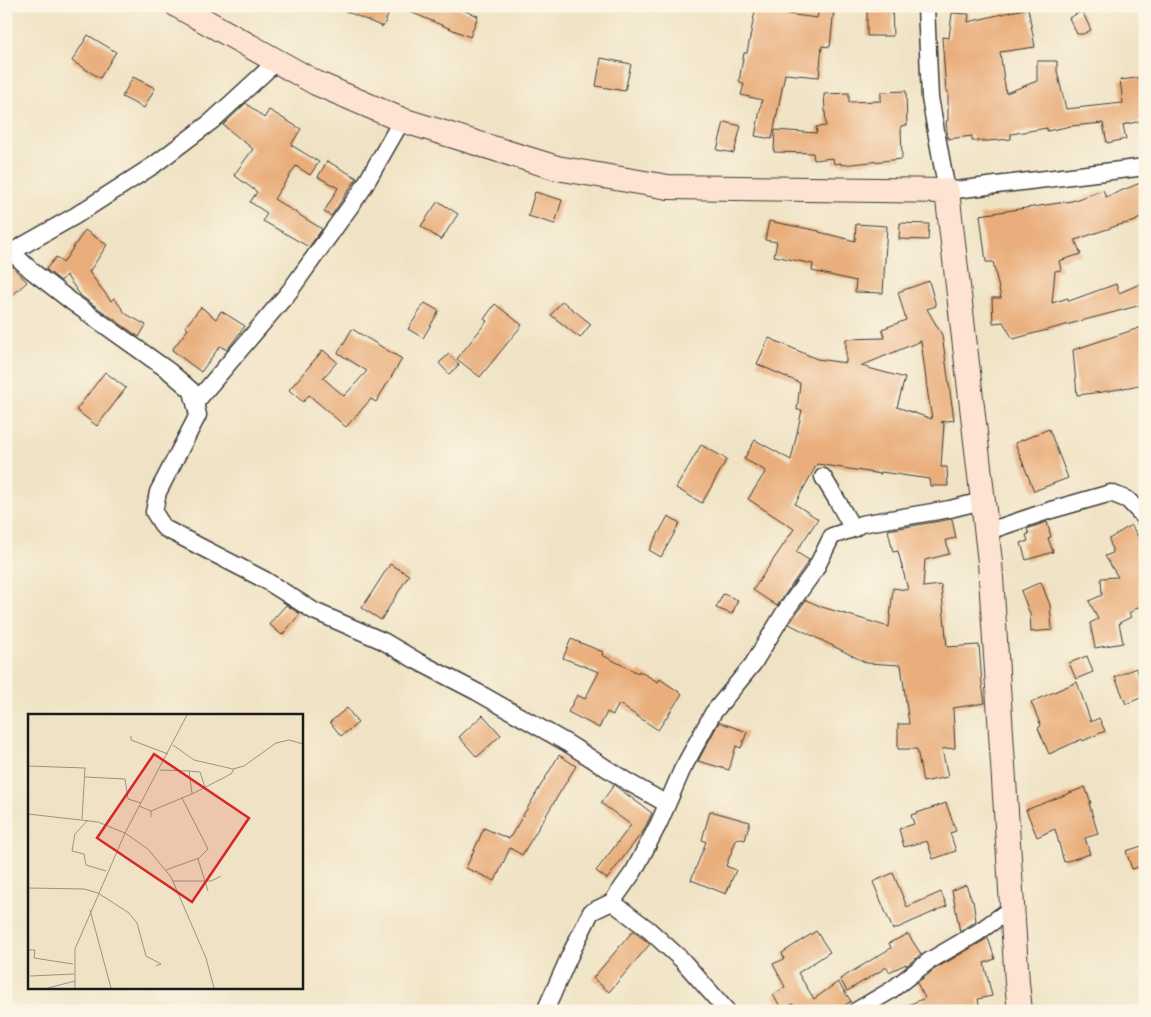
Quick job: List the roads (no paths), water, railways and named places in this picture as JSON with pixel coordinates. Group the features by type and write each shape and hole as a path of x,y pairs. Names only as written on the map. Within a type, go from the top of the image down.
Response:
{"street":[{"path":"178,6 316,83 402,120 557,168 668,187 947,191 1145,167"},
{"path":"926,6 930,98 947,191 990,562 1016,983 1020,1011"},
{"path":"277,61 212,121 154,165 75,216 8,252 72,302 169,371 192,391 198,415 158,492 154,512 164,528 265,580 314,611 383,641 477,692 567,742 628,782 667,804"},
{"path":"195,403 289,292 362,190 402,120"},
{"path":"823,477 853,529"},
{"path":"986,532 1051,510 1111,493 1128,500 1145,518"},
{"path":"545,1011 591,912 612,902 634,871 659,823 682,770 713,713 752,664 784,613 815,570 832,536 853,529 861,524 950,509 982,501"},
{"path":"612,902 649,930 682,960 726,1011"},
{"path":"856,1011 890,991 929,961 977,933 1012,908"}]}
